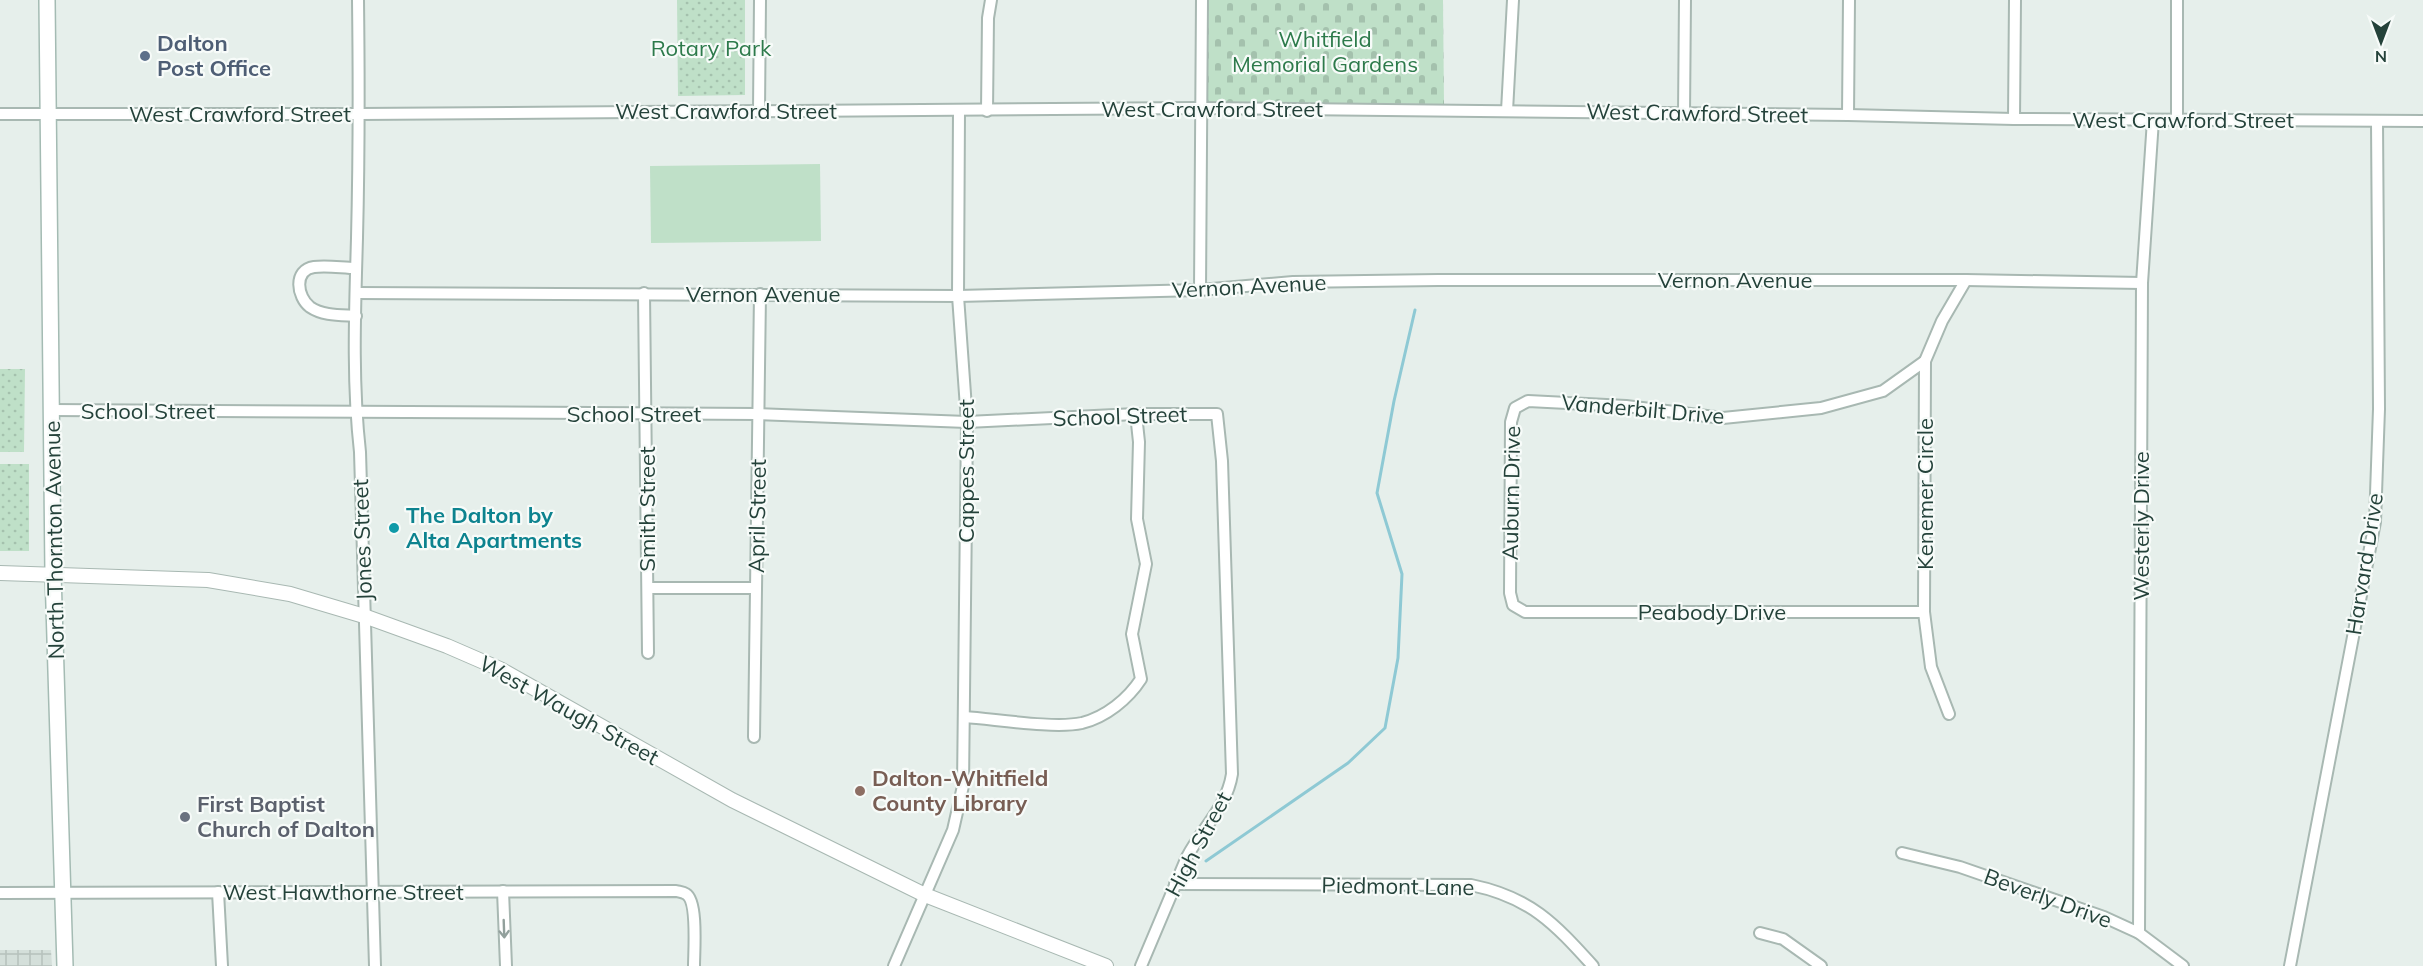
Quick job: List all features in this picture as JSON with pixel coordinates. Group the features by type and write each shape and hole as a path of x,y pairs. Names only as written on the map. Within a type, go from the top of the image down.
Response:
{"main road":[{"name":"North Thornton Avenue","path":"47,0 53,573 65,966"}],"street":[{"name":"Jones Street","path":"358,0 360,114 356,268 356,412 360,452 375,966"},
{"path":"759,110 760,0"},
{"path":"987,111 988,18 991,0"},
{"path":"1200,290 1202,0"},
{"path":"1508,111 1513,0"},
{"path":"1684,0 1684,114"},
{"path":"1848,115 1849,0"},
{"path":"2014,119 2015,0"},
{"path":"2177,0 2177,120"},
{"name":"West Crawford Street","path":"0,114 987,111 1200,108 2014,119 2423,121"},
{"name":"Cappes Street","path":"894,966 953,830 963,786 967,422 958,296 959,111"},
{"name":"Westerly Drive","path":"2139,933 2142,283 2153,120"},
{"name":"Harvard Drive","path":"2290,966 2375,522 2379,409 2377,121"},
{"path":"356,268 313,267 304,271 298,288 302,298 311,307 325,314 356,316"},
{"name":"Vernon Avenue","path":"356,293 958,296 1200,290 1293,282 1966,280 2142,283"},
{"name":"Kenemer Circle","path":"1949,714 1931,667 1924,612 1925,361 1942,321 1966,280"},
{"name":"Smith Street","path":"644,293 648,653"},
{"name":"April Street","path":"754,737 760,294"},
{"name":"Vanderbilt Drive","path":"1528,401 1626,406 1723,418 1810,410 1883,391 1925,361"},
{"name":"Auburn Drive","path":"1510,593 1511,422 1515,408 1528,401"},
{"name":"School Street","path":"51,410 758,414 967,422 1136,414 1217,414"},
{"path":"965,717 1056,724 1082,723 1110,711 1141,679 1132,634 1146,564 1137,519 1139,442 1136,414"},
{"name":"High Street","path":"1141,966 1175,884 1195,842 1221,806 1230,786 1232,774 1222,461 1217,414"},
{"name":"West Waugh Street","path":"0,573 208,580 290,594 364,616 447,646 500,669 732,800 925,895 1106,966"},
{"path":"648,588 756,588"},
{"name":"Peabody Drive","path":"1510,593 1513,605 1525,612 1924,612"},
{"name":"Beverly Drive","path":"1902,853 1960,867 2072,905 2139,933 2183,966"},
{"name":"Piedmont Lane","path":"1175,884 1471,885 1493,889 1525,902 1546,917 1593,966"},
{"path":"503,891 506,966"},
{"name":"West Hawthorne Street","path":"0,893 676,891 686,894 691,899 694,909 694,966"},
{"path":"218,892 222,966"},
{"path":"1760,933 1783,939 1821,966"}],"shaded area":[{"path":"0,950 51,950 52,966 0,966"}],"green space":[{"name":"Rotary Park","path":"677,0 745,0 745,95 678,96"},
{"name":"Whitfield Memorial Gardens","path":"1207,0 1443,0 1444,104 1206,103"},
{"path":"820,164 821,241 651,243 650,166"},
{"path":"0,369 25,369 24,452 0,452"},
{"path":"0,464 29,464 29,551 0,551"}],"waterway":[{"path":"1206,861 1348,763 1385,728 1398,658 1402,574 1377,493 1394,401 1415,310"}],"place":[{"name":"Dalton Post Office","path":"145,56"},
{"name":"The Dalton by Alta Apartments","path":"394,528"},
{"name":"Dalton-Whitfield County Library","path":"860,791"},
{"name":"First Baptist Church of Dalton","path":"185,817"}]}
